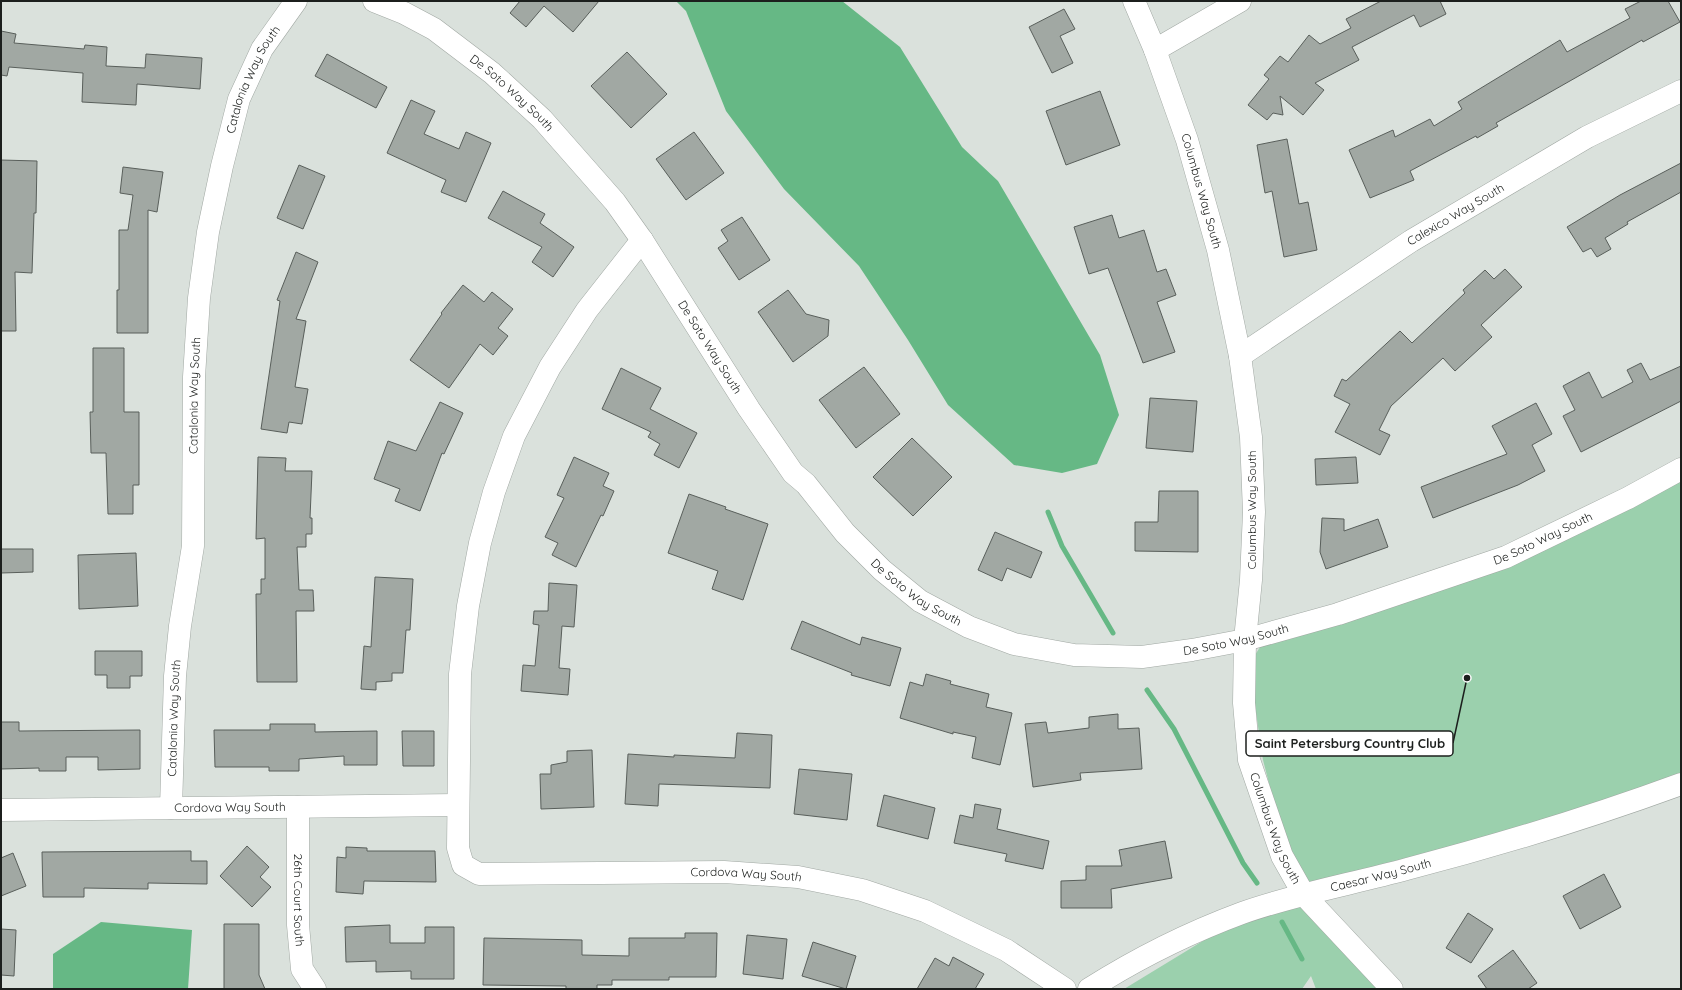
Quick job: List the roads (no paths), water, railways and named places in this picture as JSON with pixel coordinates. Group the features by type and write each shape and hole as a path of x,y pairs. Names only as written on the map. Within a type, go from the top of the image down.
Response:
{"street":[{"name":"Catalonia Way South","path":"171,808 174,676 180,626 193,546 194,377 199,298 208,232 222,166 239,99 262,49 296,1"},
{"name":"De Soto Way South","path":"374,1 404,13 434,29 492,73 542,119 615,202 642,240 749,409 793,473 806,484 850,538 882,570 920,601 969,627 1014,644 1074,655 1142,657 1192,650 1245,640 1338,614 1506,557 1628,498 1681,469"},
{"name":"Columbus Way South","path":"1134,1 1155,50 1186,140 1218,250 1240,356 1251,437 1254,512 1251,580 1245,640 1244,703 1249,760 1282,856 1304,895 1392,989"},
{"path":"1155,50 1240,1"},
{"name":"Calexico Way South","path":"1240,356 1411,240 1587,137 1681,91"},
{"name":"Cordova Way South","path":"642,240 587,310 550,367 514,436 494,492 480,543 468,606 460,674 458,848 463,865 479,874 724,872 798,877 862,890 926,911 1006,950 1065,989"},
{"name":"Caesar Way South","path":"1089,989 1134,961 1193,932 1243,913 1304,895 1530,835 1681,784"},
{"name":"Cordova Way South","path":"1,810 458,805"},
{"name":"26th Court South","path":"298,807 298,925 302,969 315,989"}],"waterway":[{"path":"1048,512 1062,546 1113,633"},
{"path":"1147,690 1174,729 1243,863 1257,883"},
{"path":"1282,922 1302,959"}],"place":[{"name":"Saint Petersburg Country Club","path":"1467,678"}]}
